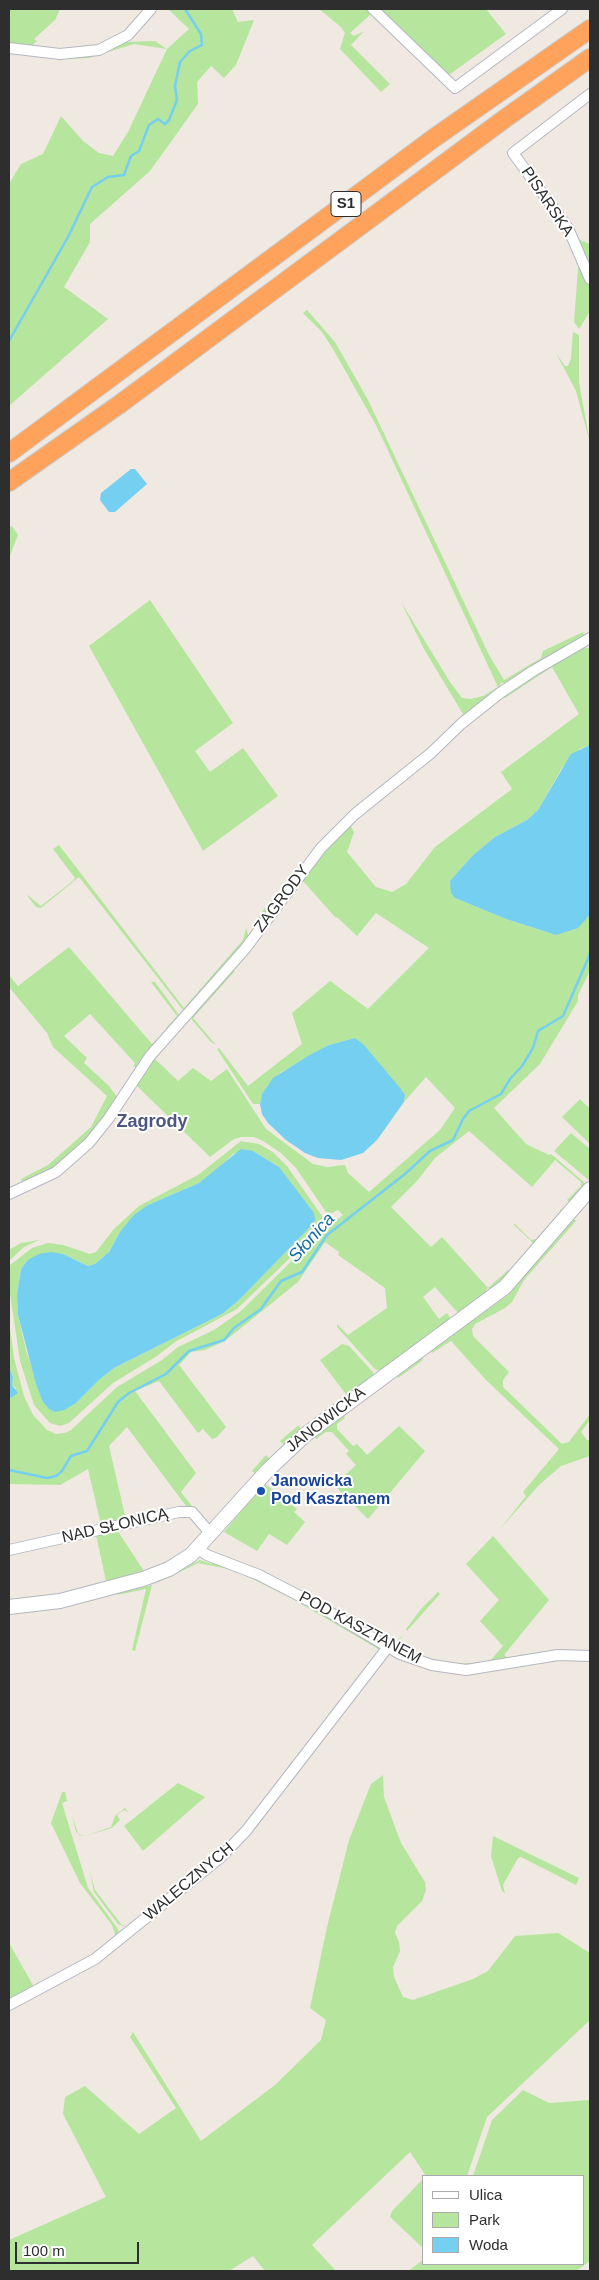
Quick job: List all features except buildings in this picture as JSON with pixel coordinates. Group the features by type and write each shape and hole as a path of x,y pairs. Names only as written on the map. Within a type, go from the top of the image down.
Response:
{"highway":[{"name":"S1","path":"9,452 105,384 434,138 590,29"},
{"name":"S1","path":"9,482 120,404 503,120 590,58"}],"street":[{"path":"9,48 60,54 99,50 122,39 151,9"},
{"path":"373,9 455,88 562,9"},
{"name":"PISARSKA","path":"590,94 514,153 568,228 590,279"},
{"name":"ZAGRODY","path":"9,1194 56,1172 89,1143 150,1056 245,949 321,848 355,814 432,752 461,724 500,693 533,670 590,638"},
{"name":"JANOWICKA","path":"9,1607 60,1601 148,1577 176,1565 198,1549 268,1470 305,1435 505,1287 590,1189"},
{"name":"NAD SŁONICĄ","path":"9,1550 179,1512 192,1512 211,1534"},
{"name":"POD KASZTANEM","path":"198,1549 206,1555 240,1566 319,1606 388,1647 420,1662 455,1670 488,1667 558,1655 590,1656"},
{"name":"WALECZNYCH","path":"9,2005 95,1959 221,1857 246,1830 388,1647"}],"green space":[{"path":"9,9 60,9 55,20 34,39 37,41 30,47 9,45"},
{"path":"168,9 232,9 238,22 254,20 236,65 224,78 211,66 197,82 198,104 150,171 90,224 90,242 64,287 108,319 9,406 9,184 21,164 43,154 61,116 83,141 99,153 113,156 128,132 167,49 189,29"},
{"path":"319,9 370,9 371,14 350,33 354,36 364,31 351,45 390,84 381,92 340,49 345,33 341,27"},
{"path":"377,9 486,9 506,34 446,77"},
{"path":"155,41 167,49 134,44 89,58 63,59 59,61 60,57 126,42"},
{"path":"578,239 590,244 590,272"},
{"path":"579,256 590,285 590,311 579,329 574,322"},
{"path":"307,310 335,342 368,400 489,655 504,680 541,658 543,651 583,632 585,638 506,685 502,682 500,684 501,687 462,719 460,718 463,714 424,649 401,602 450,682 462,698 471,699 483,696 498,687 377,427 322,332 303,313"},
{"path":"573,332 579,335 579,382 590,443 576,391 556,353 565,366 568,366 571,359"},
{"path":"12,526 18,535 9,558 9,528"},
{"path":"150,600 233,723 195,751 210,772 243,748 278,796 203,851 89,646"},
{"path":"578,648 590,648 590,745 580,749 562,768 538,810 527,820 495,837 472,856 450,881 455,898 506,919 556,935 587,918 590,914 590,971 578,995 578,1001 540,1064 494,1108 526,1144 549,1155 551,1154 584,1182 585,1187 571,1202 567,1200 581,1186 581,1182 555,1160 532,1187 469,1131 435,1158 417,1181 391,1207 431,1247 442,1237 488,1288 486,1290 488,1295 459,1314 435,1287 423,1297 439,1319 447,1313 451,1319 381,1371 375,1369 337,1327 337,1324 348,1335 387,1308 385,1288 338,1255 339,1252 325,1242 298,1282 225,1341 205,1350 191,1352 179,1365 226,1427 217,1437 212,1439 203,1429 198,1433 159,1381 135,1391 196,1473 181,1492 208,1526 190,1506 191,1511 171,1510 186,1506 127,1427 109,1446 126,1520 101,1525 88,1469 60,1485 9,1484 9,1399 16,1388 12,1385 13,1376 9,1367 9,1320 14,1358 24,1396 33,1415 47,1430 56,1434 65,1433 71,1430 117,1387 162,1360 178,1347 214,1330 241,1311 318,1235 343,1215 338,1210 332,1213 326,1212 296,1168 281,1153 254,1137 234,1139 210,1157 136,1085 152,1059 155,1059 178,1081 193,1068 211,1081 227,1069 266,1129 313,1164 327,1167 345,1165 348,1173 369,1192 440,1130 455,1108 426,1077 404,1102 405,1095 355,1038 329,1045 280,1073 262,1094 260,1104 253,1104 217,1049 219,1048 248,1086 302,1044 292,1013 330,981 368,1009 429,948 376,913 357,936 336,918 302,880 324,850 350,825 354,832 347,852 376,887 392,892 406,884 435,847 512,789 501,772 579,714 552,667 505,698 503,696"},
{"path":"59,845 184,1008 243,940 246,928 249,938 185,1011 79,877 41,908 36,907 26,894 41,906 74,880 75,878 53,849"},
{"path":"272,899 276,902 257,928 252,925"},
{"path":"69,947 152,1044 157,1039 159,1041 136,1067 133,1067 135,1063 90,1014 64,1036 87,1058 84,1063 109,1086 117,1097 106,1117 68,1160 24,1184 21,1179 48,1165 91,1127 107,1096 53,1047 47,1033 9,987 9,975 18,986"},
{"path":"232,970 235,971 193,1018 216,1045 211,1042 192,1020 192,1017"},
{"path":"151,982 155,982 179,1015 179,1018 169,1031 166,1028 177,1016"},
{"path":"580,1099 590,1109 590,1144 562,1117"},
{"path":"571,1133 590,1149 590,1181 554,1151"},
{"path":"241,1141 259,1144 273,1152 287,1166 322,1216 324,1220 321,1228 237,1309 175,1342 157,1356 113,1383 69,1423 60,1426 50,1423 34,1405 20,1361 9,1287 10,1265 32,1248 48,1243 63,1245 90,1254 96,1252 114,1229 139,1206 198,1175","holes":["253,1151 279,1167 312,1225 238,1301 222,1314 114,1368 76,1403 43,1402 26,1350 18,1315 17,1296 21,1268 63,1254 88,1266 95,1264 109,1252 120,1232 148,1205 199,1183 213,1174 233,1154"]},
{"path":"560,1209 563,1212 534,1244 514,1225 514,1223 531,1240 536,1239 560,1212"},
{"path":"574,1219 576,1221 524,1280 512,1302 505,1308 475,1324 472,1329 473,1336 509,1372 503,1380 503,1387 562,1444 569,1442 590,1414 590,1420 581,1432 587,1440 590,1440 590,1456 561,1466 539,1485 500,1529 526,1496 523,1492 559,1449 486,1380 451,1341 432,1353 431,1350 508,1295"},
{"path":"39,1240 24,1247 9,1261 9,1250 21,1243"},
{"path":"508,1270 510,1277 494,1290 488,1288"},
{"path":"342,1344 349,1346 373,1372 374,1377 350,1396 345,1393 320,1360"},
{"path":"423,1356 422,1361 398,1378 396,1376"},
{"path":"343,1413 345,1418 337,1424 337,1429 353,1446 357,1444 367,1455 399,1426 425,1451 368,1519 334,1485 356,1465 346,1454 349,1451 332,1432 326,1432 316,1439 314,1436"},
{"path":"299,1425 302,1432 286,1446 280,1441"},
{"path":"266,1455 271,1460 257,1475 252,1471"},
{"path":"264,1483 297,1509 294,1512 305,1522 287,1545 269,1534 257,1551 224,1532 257,1492 259,1493"},
{"path":"117,1530 144,1571 106,1581 96,1535"},
{"path":"493,1536 549,1600 504,1655 508,1658 524,1654 522,1657 481,1665 457,1666 435,1663 395,1647 394,1643 403,1635 396,1645 418,1655 451,1664 489,1662 503,1646 480,1621 499,1600 466,1564"},
{"path":"200,1560 212,1564 213,1561 269,1584 382,1647 380,1650 291,1598 234,1570 198,1563 152,1585"},
{"path":"152,1585 135,1651 132,1650 146,1589 117,1595 118,1593"},
{"path":"438,1592 440,1594 407,1631 406,1629 421,1609"},
{"path":"383,1775 384,1797 401,1843 425,1882 426,1890 422,1901 397,1926 395,1933 400,1951 393,1967 394,1977 403,1997 413,2000 473,1979 488,1971 515,1936 558,1933 590,1953 590,2020 487,2117 467,2175 425,2175 410,2152 312,2245 336,2271 265,2271 253,2256 229,2271 9,2271 9,2240 106,2197 63,2114 65,2097 85,2086 139,2134 176,2108 130,2037 133,2032 201,2141 275,2085 321,2040 326,2020 310,2008 327,1927 349,1840 371,1784"},
{"path":"178,1783 205,1797 143,1851 124,1826"},
{"path":"62,1792 65,1792 67,1801 62,1803 88,1888 118,1929 119,1936 86,1962 9,2003 9,1943 34,1987 85,1961 116,1937 112,1925 80,1883 51,1823"},
{"path":"125,1808 128,1812 124,1810 117,1815 120,1820 112,1828 85,1836 111,1827 115,1816"},
{"path":"493,1836 579,1878 576,1885 521,1857 518,1858 503,1885 505,1893 502,1891 491,1856"},
{"path":"90,1872 95,1890 121,1924 129,1928 118,1924 94,1892"},
{"path":"523,2090 549,2103 590,2100 590,2261 576,2271 408,2271 422,2261 422,2265 584,2265 584,2175 473,2175 492,2120"},
{"path":"422,2180 422,2247 390,2217 392,2211"}],"water":[{"path":"131,469 135,469 147,484 115,512 109,512 100,500 101,493"},
{"path":"590,745 590,914 587,918 578,928 556,935 506,919 455,898 451,893 450,881 472,856 495,837 527,820 538,810 571,754"},
{"path":"355,1038 364,1045 400,1088 405,1095 404,1102 377,1140 363,1153 341,1160 318,1158 305,1153 286,1140 268,1123 262,1114 260,1104 262,1094 273,1078 308,1056 329,1045"},
{"path":"241,1149 253,1151 279,1167 314,1213 315,1220 312,1225 238,1301 222,1314 114,1368 76,1403 64,1410 55,1412 49,1409 43,1402 36,1384 18,1315 17,1296 21,1269 28,1260 39,1254 51,1252 63,1254 88,1266 95,1264 109,1252 120,1232 134,1215 148,1205 199,1183"},
{"path":"9,1367 13,1377 12,1385 18,1393 9,1399"}],"waterway":[{"path":"9,341 68,237 92,187 108,177 124,175 131,156 139,151 149,125 158,119 165,124 169,120 177,100 175,86 180,62 190,51 202,45 201,34 185,9"},
{"name":"Słonica","path":"9,1470 47,1478 56,1476 62,1471 71,1456 87,1451 118,1402 129,1393 166,1374 189,1351 224,1340 234,1328 261,1309 281,1281 302,1272 327,1235 405,1174 430,1151 453,1140 469,1111 501,1094 533,1048 538,1031 563,1016 590,954"}],"place":[{"name":"Janowicka Pod Kasztanem","path":"261,1491"}],"district":[{"name":"Zagrody","path":"152,1122"}]}
